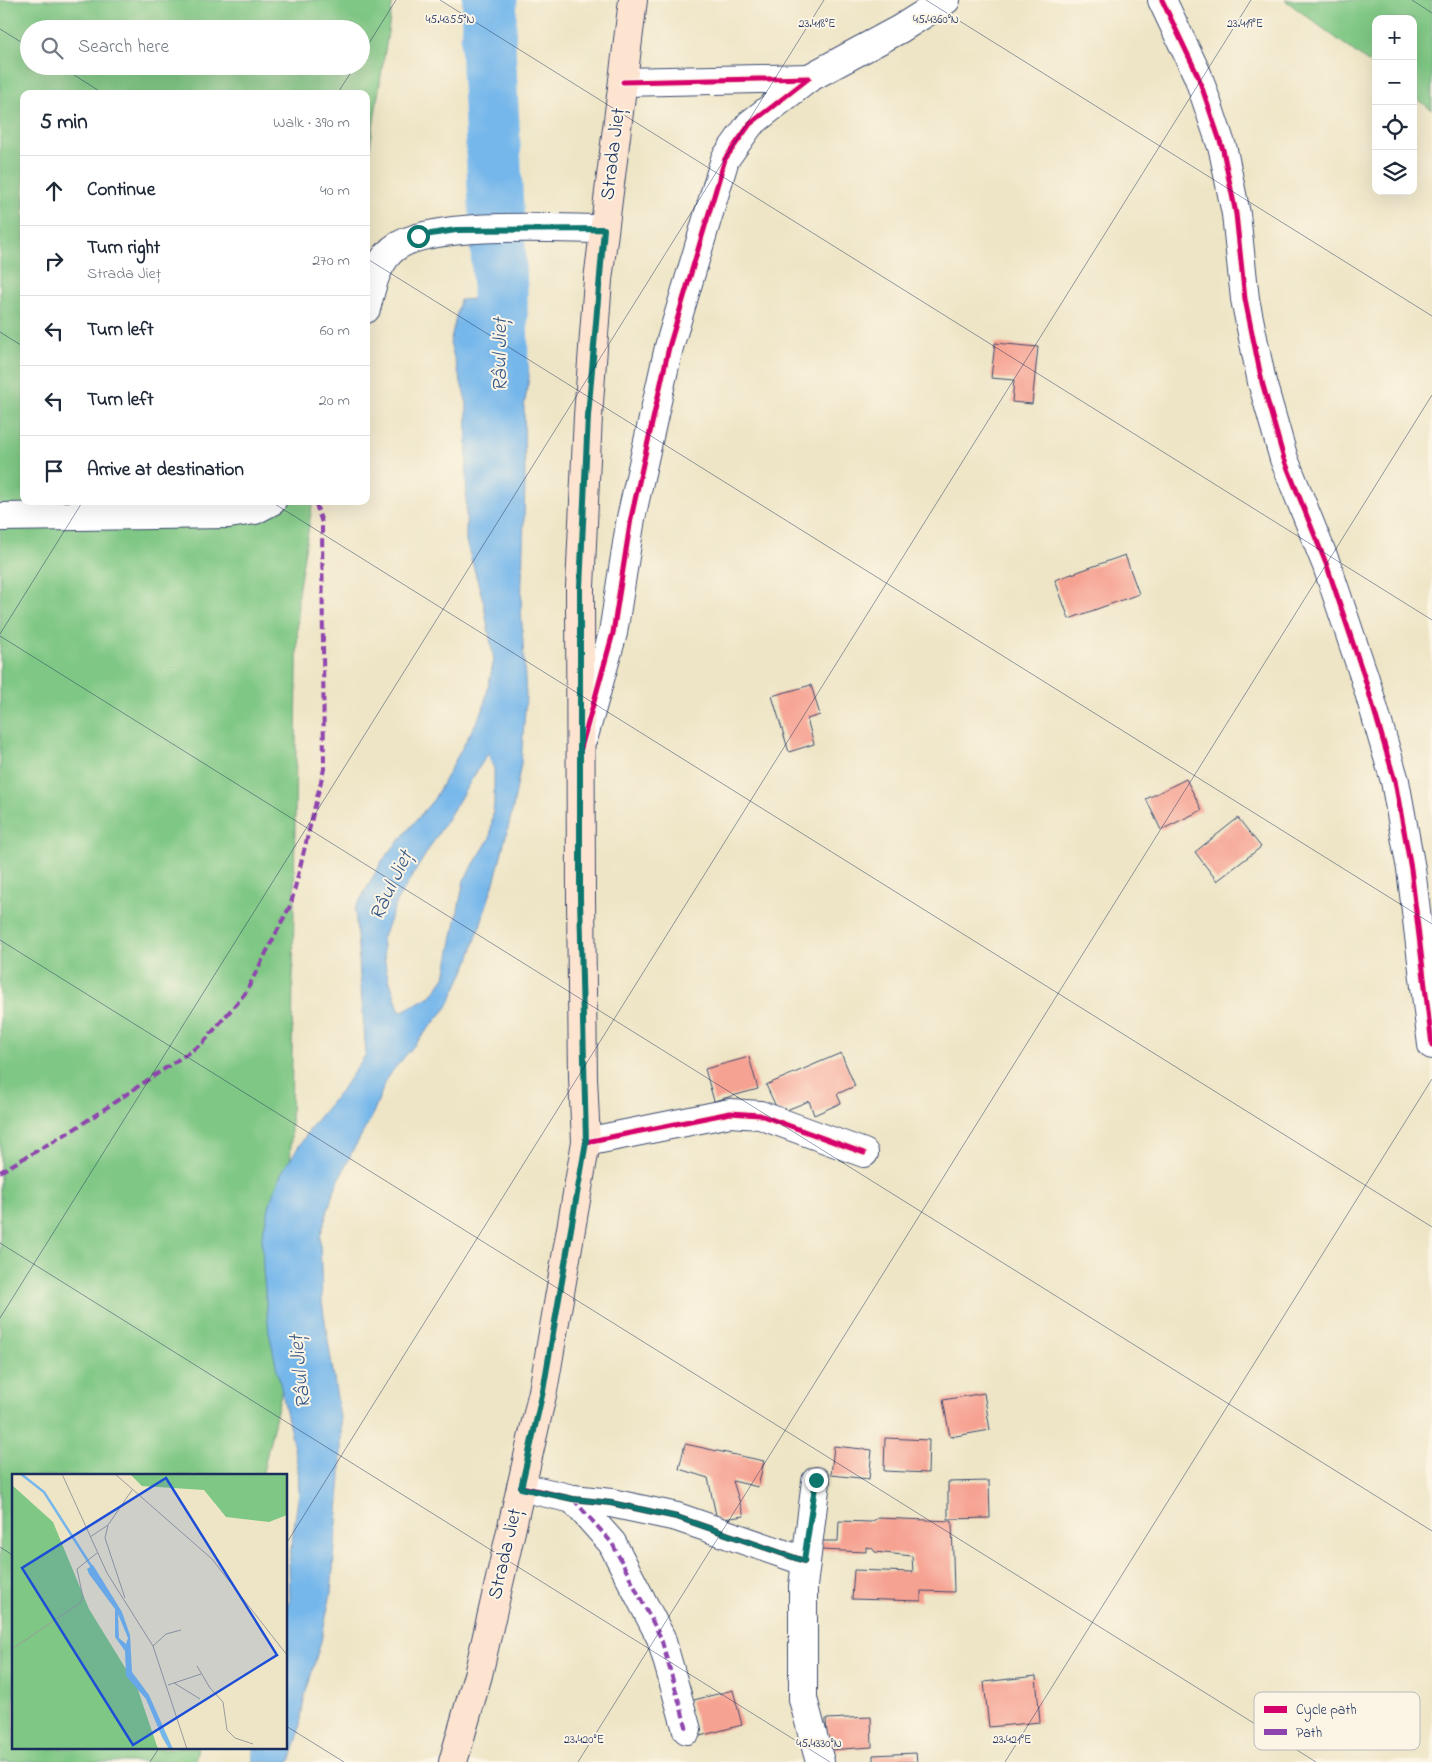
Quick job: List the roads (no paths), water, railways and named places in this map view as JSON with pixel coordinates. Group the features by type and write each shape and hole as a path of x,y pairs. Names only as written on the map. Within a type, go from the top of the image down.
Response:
{"main road":[{"name":"Strada Jieț","path":"453,1762 478,1675 543,1391 586,1142 583,1078 580,587 589,406 604,229 633,0"}],"street":[{"path":"581,748 613,633 632,518 669,347 726,159 750,124 809,78 900,29 946,0"},
{"path":"1162,0 1198,76 1223,150 1236,214 1245,298 1262,382 1284,459 1330,576 1395,781 1411,869 1432,1045"},
{"path":"623,82 809,78"},
{"path":"370,294 375,276 389,252 418,236 456,230 604,229"},
{"path":"0,517 229,514 254,510 264,505"},
{"path":"586,1142 730,1113 760,1115 864,1153"},
{"path":"816,1480 804,1561 803,1699 820,1762"},
{"path":"521,1488 573,1499 611,1503 677,1517 804,1561"},
{"path":"573,1499 612,1543 657,1629 676,1684 687,1730"}],"water":[{"path":"522,296 529,377 524,407 525,487 521,608 526,697 521,763 513,808 495,879 468,963 447,1007 388,1076 371,1118 352,1152 333,1193 320,1237 322,1302 341,1424 341,1476 331,1593 321,1641 304,1699 298,1736 290,1762 253,1762 253,1750 288,1750 289,1563 299,1492 298,1467 269,1332 262,1235 271,1200 282,1172 314,1123 341,1091 366,1054 355,909 382,861 434,799 483,710 494,660 483,600 466,541 467,404 450,343 460,300","holes":["488,753 494,769 494,803 490,838 464,880 445,977 431,996 400,1012 386,970 382,939 398,899"]}],"waterway":[{"name":"Râul Jieț","path":"490,0 488,45 500,288 501,373"}]}
